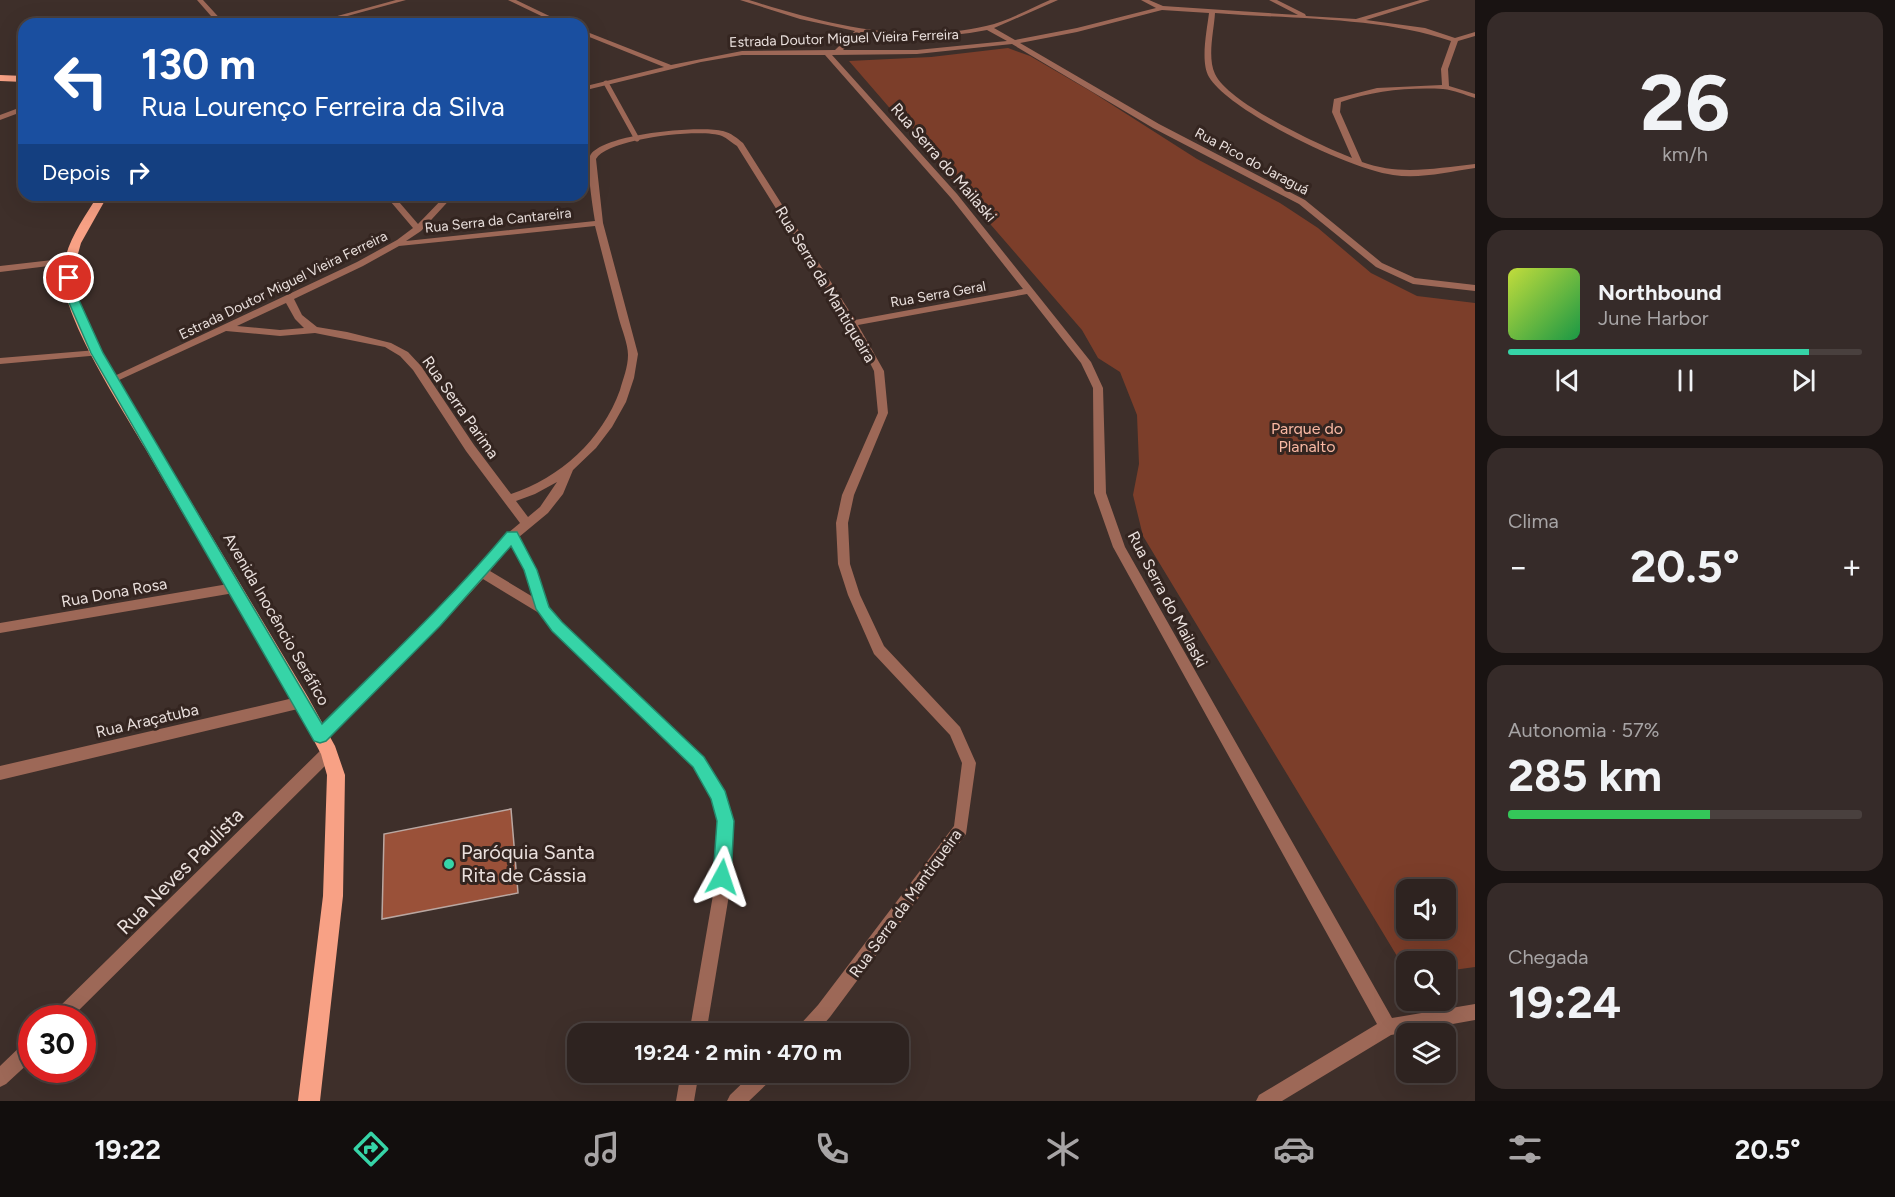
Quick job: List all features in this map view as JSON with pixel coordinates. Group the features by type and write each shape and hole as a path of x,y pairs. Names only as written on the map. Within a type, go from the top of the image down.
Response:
{"main road":[{"path":"0,78 18,80"},
{"name":"Avenida Inocêncio Seráfico","path":"100,201 76,243 70,261 69,278 72,298 97,353 302,702 328,752 336,775 333,896 309,1101"}],"street":[{"path":"200,0 216,18"},
{"path":"334,18 403,0"},
{"path":"511,0 549,18"},
{"path":"743,0 799,18 859,31 927,35 989,28 1055,0"},
{"path":"1144,0 1162,8"},
{"path":"1272,0 1309,18"},
{"path":"1356,21 1427,0"},
{"name":"Estrada Doutor Miguel Vieira Ferreira","path":"588,88 670,67 742,53 832,53 876,46 916,51 1017,42 1077,30 1162,8 1356,21 1425,30 1455,40"},
{"path":"1212,12 1209,63 1211,73 1221,87 1284,128 1359,164 1385,172 1404,173 1475,166"},
{"name":"Rua Pico do Jaraguá","path":"989,28 1017,42 1156,126 1302,202 1379,265 1413,281 1475,288"},
{"path":"832,53 859,31"},
{"path":"876,46 882,33"},
{"path":"588,34 670,67"},
{"path":"1446,87 1443,73 1454,51 1455,40 1475,34"},
{"name":"Rua Serra do Mailaski","path":"832,53 954,196 1086,362 1098,388 1100,408 1097,447 1101,493 1119,547 1388,1027"},
{"path":"1359,164 1336,112 1337,101 1354,94 1379,90 1446,87 1475,96"},
{"path":"0,118 18,110"},
{"name":"Rua Serra da Mantiqueira","path":"637,139 688,131 723,134 740,145 866,345 879,371 883,412 848,495 842,523 844,564 854,595 879,650 955,731 969,763 968,792 961,829 838,993 812,1023"},
{"path":"508,499 523,496 541,488 569,470 603,432 621,405 632,375 633,354 599,223 592,159 598,150 637,139"},
{"path":"394,201 418,230"},
{"name":"Estrada Doutor Miguel Vieira Ferreira","path":"113,379 289,298 398,244 418,230 445,201"},
{"name":"Rua Serra da Cantareira","path":"398,244 599,223"},
{"path":"0,269 70,261"},
{"name":"Rua Serra Geral","path":"852,323 1029,291"},
{"path":"289,298 299,318 315,330"},
{"name":"Rua Serra Parima","path":"225,328 280,333 315,330 368,339 404,354 417,368 526,523"},
{"path":"0,361 97,353"},
{"path":"320,736 482,572 512,536 544,510 559,491 569,470"},
{"path":"512,536 531,570 543,609 557,627 698,762 719,796 726,821 721,895 699,1023"},
{"path":"482,572 543,609"},
{"name":"Rua Dona Rosa","path":"0,628 234,588"},
{"name":"Rua Araçatuba","path":"0,773 302,702"},
{"name":"Rua Neves Paulista","path":"73,1005 328,752"},
{"path":"1265,1101 1388,1027 1475,1012"},
{"path":"1439,1018 1475,1020"},
{"path":"0,1078 18,1061"},
{"path":"685,1101 688,1083"},
{"path":"736,1101 755,1083"}],"lane":[{"path":"606,83 637,139"}],"green space":[{"name":"Parque do Planalto","path":"1008,48 1030,56 1092,92 1197,159 1280,203 1318,228 1371,273 1417,296 1475,303 1475,967 1456,970 1456,951 1396,951 1396,954 1143,536 1133,495 1139,464 1137,415 1120,372 1098,358 1082,330 849,61 931,57"}],"building":[{"name":"Paróquia Santa Rita de Cássia","path":"511,809 518,893 382,919 384,834"}],"place":[{"name":"Paróquia Santa Rita de Cássia","path":"449,864"}],"route":[{"path":"69,278 72,298 97,353 320,736 435,622 512,536 531,570 543,609 557,627 698,762 719,796 726,821 722,877"}]}
